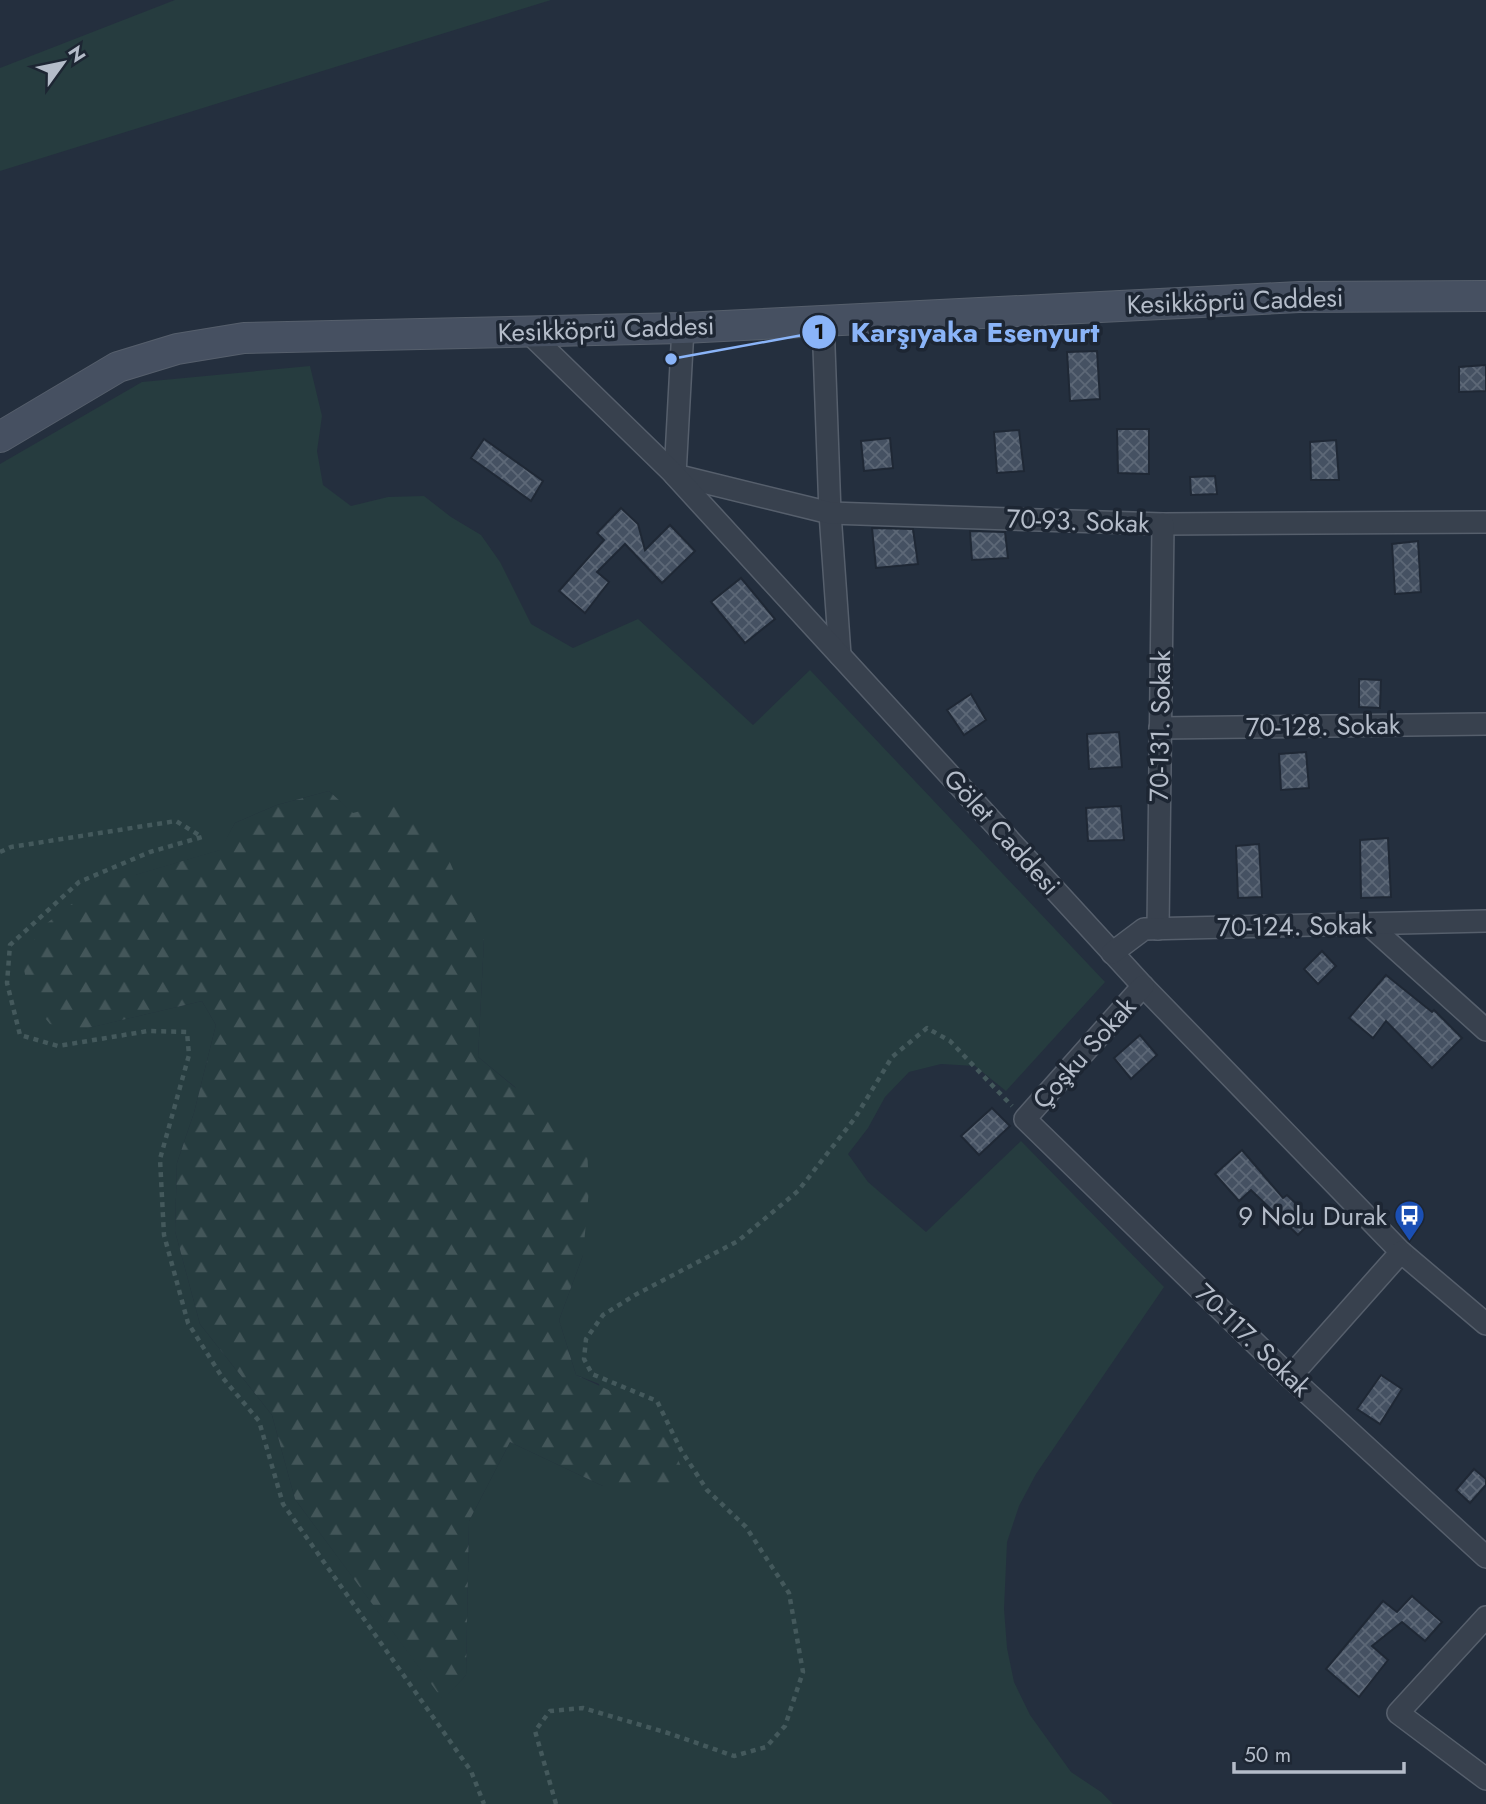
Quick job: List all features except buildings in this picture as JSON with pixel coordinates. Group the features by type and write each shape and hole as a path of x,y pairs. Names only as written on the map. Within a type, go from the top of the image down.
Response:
{"street":[{"name":"Kesikköprü Caddesi","path":"0,437 118,367 177,349 244,338 683,328 1299,297 1486,296"},
{"path":"823,320 830,513 840,655"},
{"path":"675,475 683,328"},
{"name":"Gölet Caddesi","path":"527,331 675,475 1143,986 1401,1252 1486,1324"},
{"name":"70-93. Sokak","path":"675,475 830,513 1163,524 1486,522"},
{"name":"70-131. Sokak","path":"1158,929 1163,524"},
{"name":"70-128. Sokak","path":"1160,728 1486,724"},
{"name":"70-124. Sokak","path":"1112,953 1144,929 1486,921"},
{"path":"1368,924 1486,1030"},
{"name":"Çoşku Sokak","path":"1025,1119 1143,986"},
{"name":"70-117. Sokak","path":"1025,1119 1290,1377 1486,1557"},
{"path":"1290,1377 1401,1252"},
{"path":"1486,1617 1398,1713 1411,1720 1486,1779"}],"path":[{"path":"0,852 176,821 202,837 150,852 79,882 10,946 7,983 20,1035 58,1046 148,1031 187,1032 189,1055 160,1159 164,1235 188,1323 222,1377 259,1421 283,1504 471,1771 484,1804"},
{"path":"556,1804 535,1731 550,1711 583,1708 734,1756 766,1747 785,1726 803,1672 789,1593 746,1527 707,1490 681,1450 657,1401 592,1374 584,1359 586,1339 603,1315 635,1295 738,1241 798,1191 855,1118 892,1057 927,1028 950,1041 1025,1119"}],"green space":[{"path":"175,0 551,0 0,171 0,68"},
{"path":"310,366 322,416 317,451 323,485 351,506 388,497 424,496 481,535 500,562 531,624 573,648 638,619 753,725 810,670 1105,982 1006,1091 975,1066 941,1064 909,1072 885,1097 868,1128 848,1154 868,1182 926,1232 1021,1141 1164,1287 1036,1474 1019,1506 1007,1542 1004,1609 1007,1648 1014,1682 1030,1715 1071,1772 1101,1792 1113,1804 0,1804 0,464 142,382","holes":["329,791 484,939 478,1057 515,1087 583,1255 559,1320 576,1375 599,1384 603,1486 510,1442 469,1521 466,1675 443,1699 295,1499 272,1415 200,1324 175,1231 177,1163 194,1113 216,1025 202,1001 83,1029 136,875 221,850 235,823 277,805"]},
{"path":"329,791 353,813 391,803 440,840 484,939 478,1057 587,1147 589,1189 583,1255 559,1320 576,1375 656,1412 684,1473 671,1488 603,1486 510,1442 469,1521 466,1675 443,1700 295,1499 272,1415 200,1324 175,1231 177,1163 194,1113 216,1025 202,1001 84,1029 50,1024 30,1000 22,959 42,927 78,899 111,882 220,850 235,823 277,805"}],"place":[{"name":"Karşıyaka Esenyurt","path":"671,359"},
{"name":"9 Nolu Durak","path":"1410,1243"}]}
